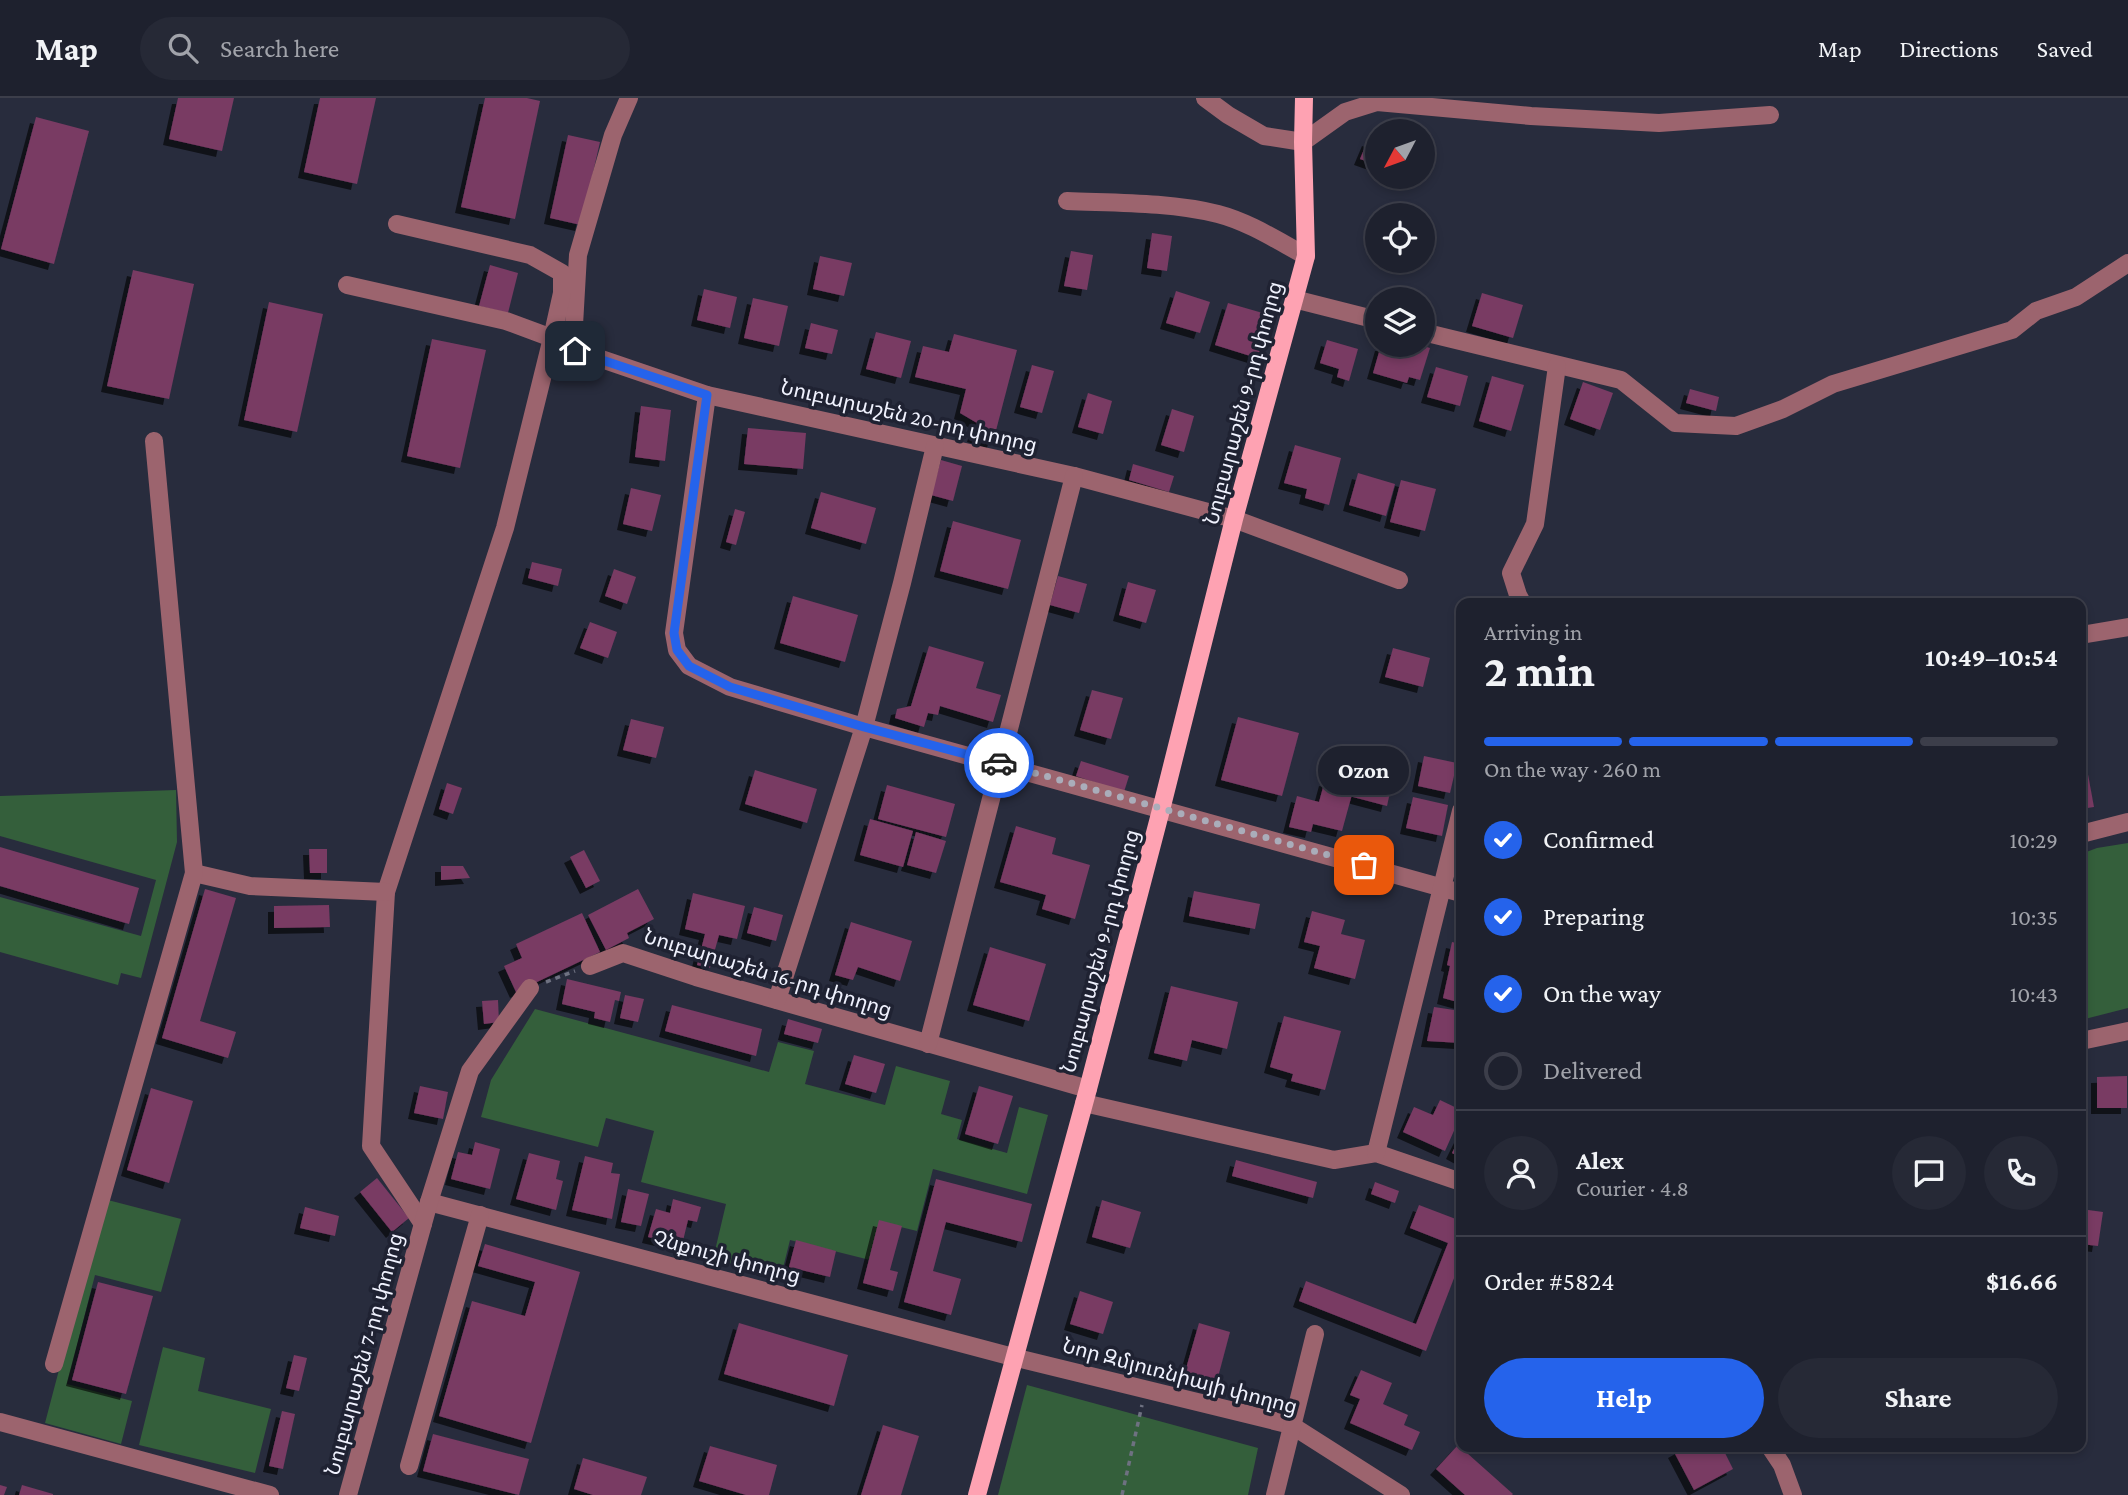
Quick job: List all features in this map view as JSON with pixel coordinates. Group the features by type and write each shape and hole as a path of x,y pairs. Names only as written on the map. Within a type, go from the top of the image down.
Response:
{"main road":[{"name":"Նուբարաշեն 9-րդ փողոց","path":"977,1495 1086,1096 1234,519 1306,256 1304,98"}],"street":[{"name":"Նուբարաշեն 20-րդ փողոց","path":"629,98 613,135 578,255 575,351 707,395 1074,476 1234,519 1399,580"},
{"path":"1205,98 1264,136 1303,142 1345,111 1377,102 1531,116 1660,123 1770,115"},
{"path":"1067,201 1168,207 1218,214 1254,228 1306,256"},
{"path":"397,225 530,256 562,273 562,293 552,338 505,528 386,892 372,1146 423,1224"},
{"path":"1435,335 1621,380 1675,423 1736,426 1783,409 1833,384 2012,330 2036,311 2076,297 2128,263"},
{"path":"346,285 506,321 552,338"},
{"path":"1294,299 1365,317"},
{"path":"1520,598 1511,573 1535,524 1557,366"},
{"path":"707,395 674,633 677,650 689,666 730,687 864,727 1456,891"},
{"path":"54,1364 194,873 154,440"},
{"path":"777,1000 864,727 935,446"},
{"path":"928,1044 1074,476"},
{"path":"2086,634 2128,627"},
{"path":"2086,833 2128,822"},
{"path":"1456,833 1376,1153 1456,1180"},
{"path":"194,873 250,886 386,892"},
{"name":"Նուբարաշեն 16-րդ փողոց","path":"590,965 623,953 928,1044 1086,1096 1334,1160 1376,1153"},
{"path":"423,1224 470,1071 530,988"},
{"path":"2086,1040 2128,1031"},
{"name":"Չնքուշի փողոց","path":"429,1202 1013,1357"},
{"path":"409,1466 480,1215"},
{"name":"Նուբարաշեն 7-րդ փողոց","path":"348,1495 423,1224"},
{"path":"1275,1495 1315,1334"},
{"name":"Նոր Զմյուռնիայի փողոց","path":"1013,1357 1291,1425 1401,1495"},
{"path":"0,1422 270,1495"},
{"path":"1773,1452 1782,1465 1793,1495"}],"path":[{"path":"530,988 590,965"},
{"path":"1122,1495 1146,1390"}],"green space":[{"path":"176,790 177,842 141,978 121,973 118,985 0,952 0,897 141,936 156,880 0,836 0,796"},
{"path":"2128,843 2128,1008 2086,1019 2086,852"},
{"path":"535,1009 769,1072 778,1042 814,1051 805,1084 885,1105 896,1066 950,1081 941,1114 962,1120 957,1139 1007,1153 1019,1107 1048,1115 1027,1194 933,1169 917,1231 880,1222 870,1260 790,1240 781,1276 713,1259 726,1204 641,1182 654,1131 606,1118 598,1147 481,1117 491,1080"},
{"path":"104,1199 181,1219 161,1292 95,1275 67,1384 132,1401 121,1444 45,1423"},
{"path":"163,1347 205,1358 198,1391 271,1409 255,1473 139,1445"},
{"path":"1027,1385 1258,1448 1248,1495 998,1495"}],"building":[{"path":"178,98 234,98 222,151 169,139"},
{"path":"320,98 376,98 357,184 304,172"},
{"path":"485,98 527,98 540,101 515,219 461,207"},
{"path":"36,117 89,131 54,264 1,249"},
{"path":"568,135 600,142 581,225 550,218"},
{"path":"1365,147 1365,161 1360,159"},
{"path":"1152,233 1172,236 1167,271 1147,268"},
{"path":"1071,251 1093,255 1087,290 1064,286"},
{"path":"820,256 852,263 844,296 813,289"},
{"path":"490,265 518,273 508,313 479,306"},
{"path":"133,270 194,284 169,399 107,386"},
{"path":"704,289 737,297 730,328 697,320"},
{"path":"1176,291 1210,302 1200,333 1166,323"},
{"path":"1482,293 1523,305 1513,338 1472,326"},
{"path":"753,298 788,306 779,346 744,338"},
{"path":"269,302 323,314 297,432 244,420"},
{"path":"1228,303 1273,316 1260,359 1215,345"},
{"path":"811,323 838,330 832,354 805,348"},
{"path":"876,332 911,341 901,378 866,369"},
{"path":"954,334 1017,350 993,442 973,436 977,423 960,413 966,389 915,377 923,346 949,352"},
{"path":"432,339 486,350 460,468 407,456"},
{"path":"1327,340 1358,349 1349,381 1337,377 1339,369 1320,363"},
{"path":"1378,357 1427,357 1420,380 1409,377 1407,383 1373,373"},
{"path":"1032,365 1054,371 1042,413 1020,407"},
{"path":"1436,367 1468,376 1460,406 1427,397"},
{"path":"1492,376 1524,385 1511,431 1479,421"},
{"path":"1583,382 1613,393 1600,430 1570,419"},
{"path":"1690,389 1719,397 1716,411 1686,403"},
{"path":"1088,393 1112,401 1103,434 1078,427"},
{"path":"641,406 671,410 665,461 635,457"},
{"path":"1172,409 1194,416 1184,452 1161,445"},
{"path":"748,428 806,433 803,469 744,464"},
{"path":"1295,445 1341,458 1329,505 1305,498 1307,489 1284,483"},
{"path":"941,460 962,466 953,501 931,495"},
{"path":"1133,464 1174,476 1169,492 1129,480"},
{"path":"1358,473 1395,484 1386,516 1349,505"},
{"path":"1401,480 1436,489 1425,531 1390,522"},
{"path":"631,488 661,495 652,531 623,524"},
{"path":"821,492 876,508 866,544 811,528"},
{"path":"735,509 745,512 736,545 726,542"},
{"path":"953,521 1021,540 1008,589 940,571"},
{"path":"532,562 562,569 558,586 528,578"},
{"path":"614,569 636,577 627,604 605,596"},
{"path":"1058,576 1087,584 1079,613 1050,605"},
{"path":"1128,582 1156,590 1146,623 1119,615"},
{"path":"793,596 858,615 845,662 780,643"},
{"path":"590,622 617,632 608,658 580,648"},
{"path":"929,646 984,662 976,688 1001,695 993,722 940,706 938,715 928,713 924,727 895,718 897,709 911,706"},
{"path":"1393,648 1430,658 1423,687 1385,677"},
{"path":"1092,690 1123,698 1111,739 1080,730"},
{"path":"1238,717 1299,733 1282,796 1221,780"},
{"path":"631,719 664,727 656,758 623,750"},
{"path":"1424,756 1456,763 1450,793 1418,786"},
{"path":"1081,761 1129,776 1124,792 1076,776"},
{"path":"2086,763 2094,807 2086,808"},
{"path":"755,770 817,789 807,823 745,804"},
{"path":"1360,770 1393,779 1387,806 1353,797"},
{"path":"1325,780 1354,787 1342,831 1313,824 1311,832 1289,827 1297,796 1319,802"},
{"path":"447,783 462,788 453,814 439,809"},
{"path":"887,785 955,804 946,837 878,819"},
{"path":"1413,797 1448,805 1442,836 1406,828"},
{"path":"870,819 913,831 903,867 860,855"},
{"path":"1016,826 1056,838 1052,854 1090,865 1075,919 1042,909 1046,895 1000,882"},
{"path":"916,832 946,841 936,873 907,865"},
{"path":"0,847 139,888 129,924 0,886"},
{"path":"309,849 327,849 327,873 310,873"},
{"path":"584,850 600,881 586,888 570,857"},
{"path":"441,866 463,866 470,878 441,880"},
{"path":"205,889 236,898 200,1021 236,1032 228,1058 162,1038"},
{"path":"638,889 654,919 627,933 629,938 606,950 588,915"},
{"path":"1194,891 1260,904 1255,929 1189,916"},
{"path":"693,893 745,906 737,939 719,935 710,968 697,965 705,934 685,929"},
{"path":"329,905 330,927 274,928 274,906"},
{"path":"754,907 783,915 776,941 747,933"},
{"path":"1312,911 1345,920 1341,934 1365,940 1355,979 1314,968 1320,946 1304,942"},
{"path":"582,913 600,952 516,992 504,966 522,958 516,944"},
{"path":"851,922 912,941 900,981 858,967 853,980 835,975"},
{"path":"1452,942 1456,943 1456,1002 1443,998 1450,966 1447,965"},
{"path":"990,947 1046,964 1029,1021 973,1005"},
{"path":"567,979 621,992 619,1001 615,1000 610,1022 594,1018 595,1012 562,1004"},
{"path":"1171,986 1238,1002 1227,1049 1192,1040 1187,1061 1154,1053"},
{"path":"625,995 644,999 638,1022 620,1018"},
{"path":"498,1000 499,1022 484,1024 482,1001"},
{"path":"672,1005 762,1029 756,1056 665,1031"},
{"path":"1434,1007 1456,1010 1456,1043 1427,1041"},
{"path":"1284,1016 1341,1031 1325,1090 1291,1081 1293,1074 1270,1067"},
{"path":"788,1019 822,1029 818,1043 784,1034"},
{"path":"854,1055 885,1064 876,1093 845,1084"},
{"path":"2127,1076 2127,1108 2097,1108 2097,1077"},
{"path":"420,1086 448,1092 443,1119 414,1113"},
{"path":"979,1086 1013,1096 998,1144 965,1134"},
{"path":"151,1088 193,1101 169,1183 127,1170"},
{"path":"1440,1100 1456,1108 1456,1126 1445,1151 1403,1132 1414,1107 1433,1115"},
{"path":"475,1142 500,1149 490,1189 451,1179 458,1152 472,1155"},
{"path":"529,1153 560,1161 556,1179 563,1181 556,1210 516,1199"},
{"path":"585,1156 613,1163 611,1173 620,1174 612,1219 572,1210"},
{"path":"1236,1160 1317,1182 1313,1198 1232,1176"},
{"path":"377,1178 409,1218 392,1232 360,1192"},
{"path":"936,1179 1032,1204 1022,1242 946,1222 933,1271 961,1279 951,1315 904,1302"},
{"path":"1375,1182 1399,1191 1395,1203 1371,1194"},
{"path":"628,1189 649,1194 641,1226 621,1222"},
{"path":"673,1199 701,1207 697,1222 688,1220 682,1245 648,1237 656,1209 670,1213"},
{"path":"1102,1200 1141,1212 1130,1248 1092,1237"},
{"path":"1419,1205 1456,1219 1456,1273 1426,1351 1299,1301 1306,1281 1416,1324 1448,1243 1410,1228"},
{"path":"305,1207 339,1216 335,1236 300,1228"},
{"path":"2086,1210 2103,1212 2098,1246 2086,1245"},
{"path":"879,1220 902,1226 890,1270 898,1272 893,1291 863,1283"},
{"path":"796,1240 836,1251 830,1277 789,1267"},
{"path":"485,1244 580,1272 531,1443 439,1416 472,1301 525,1316 535,1282 478,1266"},
{"path":"98,1282 153,1296 126,1394 72,1380"},
{"path":"1080,1291 1113,1302 1103,1334 1070,1324"},
{"path":"739,1323 848,1355 834,1406 724,1374"},
{"path":"1199,1323 1230,1332 1217,1381 1185,1372"},
{"path":"294,1355 307,1358 299,1391 286,1388"},
{"path":"1361,1370 1392,1383 1383,1404 1408,1415 1404,1425 1420,1432 1412,1450 1350,1423 1360,1399 1350,1395"},
{"path":"282,1411 295,1414 283,1469 269,1466"},
{"path":"883,1425 919,1436 901,1495 861,1495"},
{"path":"433,1434 529,1459 519,1495 423,1471"},
{"path":"710,1446 777,1465 769,1495 746,1495 699,1481"},
{"path":"1456,1447 1456,1452 1466,1452 1513,1494 1465,1495 1436,1469"},
{"path":"1674,1452 1724,1452 1733,1469 1694,1490"},
{"path":"583,1458 647,1477 641,1495 593,1495 574,1489"},
{"path":"0,1485 7,1487 4,1495 0,1495"},
{"path":"22,1485 53,1494 53,1495 19,1495"}],"way so far":[{"path":"999,763 1364,865"}],"place":[{"name":"Ozon","path":"1364,865"}],"route":[{"path":"575,351 707,395 674,633 677,650 689,666 730,687 999,763"}]}
